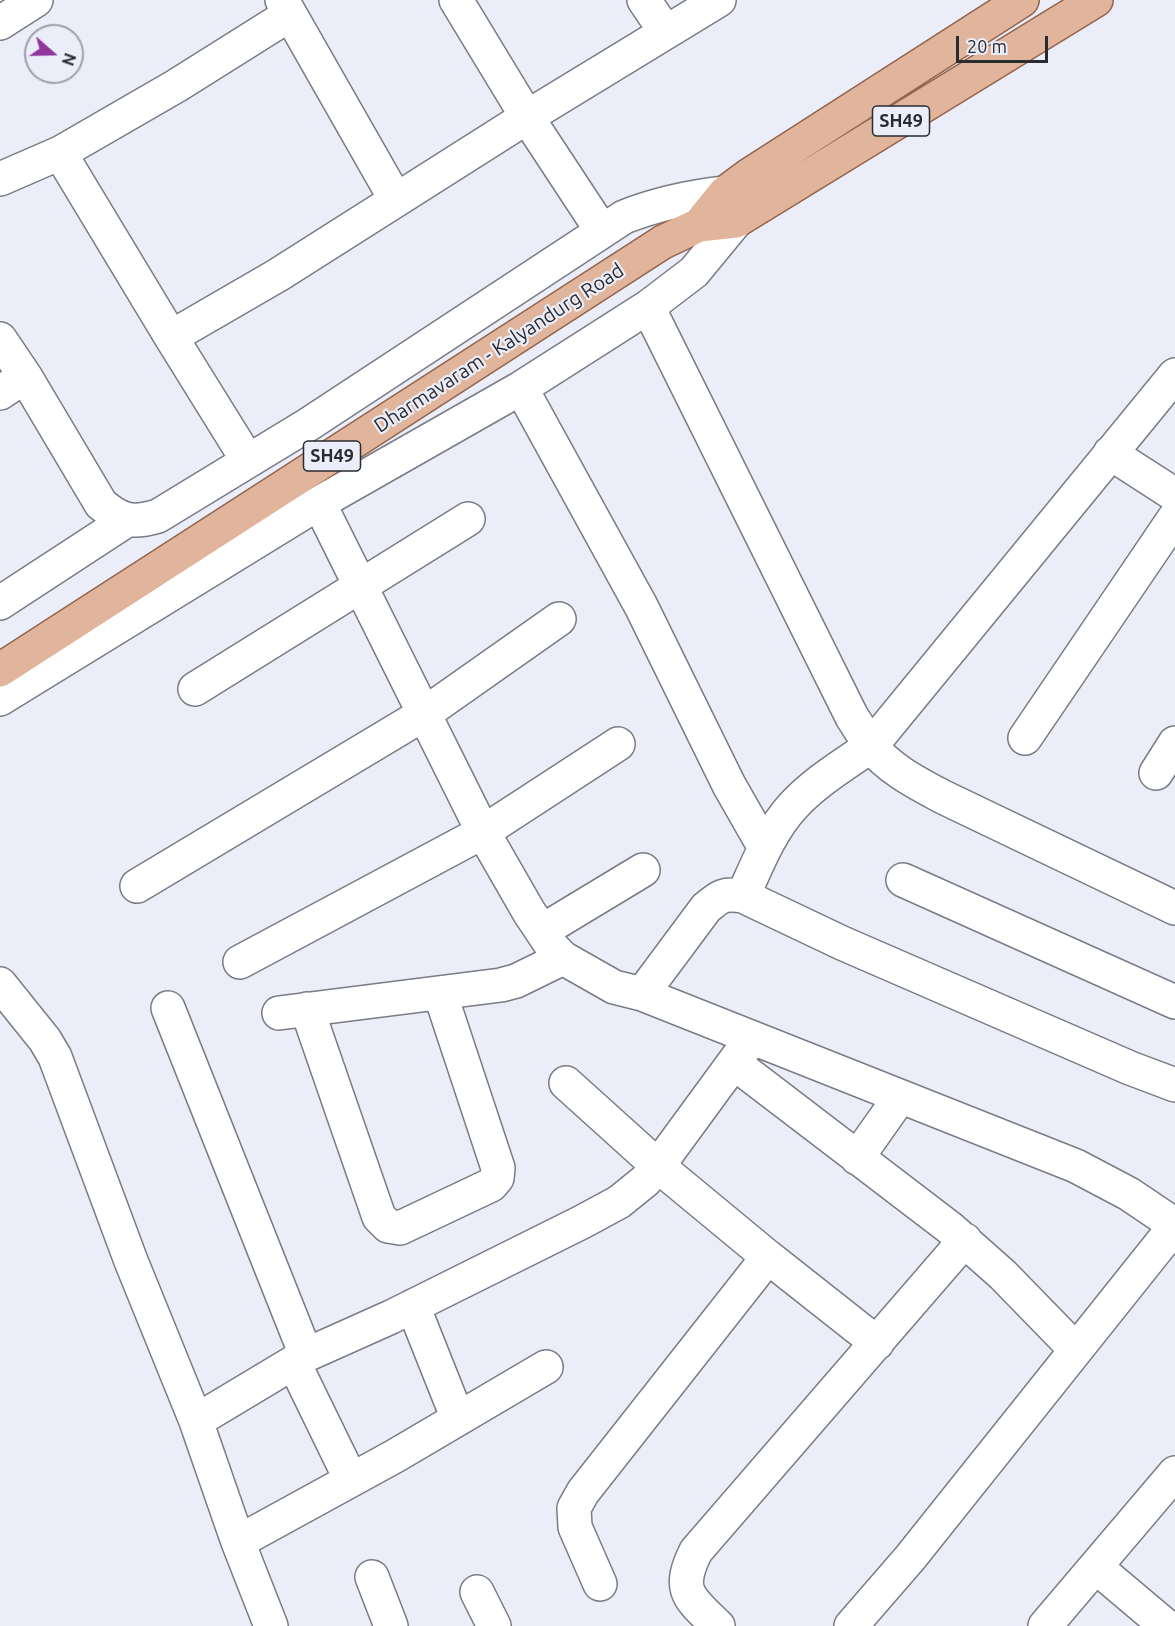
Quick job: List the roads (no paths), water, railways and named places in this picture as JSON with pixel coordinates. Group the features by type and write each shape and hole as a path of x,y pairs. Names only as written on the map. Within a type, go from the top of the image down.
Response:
{"main road":[{"name":"Dharmavaram - Kalyandurg Road","path":"731,207 748,176 1022,0"},
{"name":"Dharmavaram - Kalyandurg Road","path":"0,670 663,242 699,225 1096,0"}],"street":[{"path":"0,23 36,0"},
{"path":"456,0 527,117 602,231"},
{"path":"644,0 665,31"},
{"path":"171,337 278,275 527,117 719,0"},
{"path":"0,179 60,153 176,86 286,7 396,200"},
{"path":"60,153 248,461"},
{"path":"0,339 13,384 101,504 127,520 143,521 158,516 309,424 624,217 668,201 688,197 731,207 694,272 648,307 521,388 319,503 0,699"},
{"path":"648,307 852,717 871,746 885,761 943,797 1175,908"},
{"path":"743,896 777,826 794,805 815,786 871,746 1175,375"},
{"path":"521,388 641,606 729,785 765,848"},
{"path":"1110,453 1175,495"},
{"path":"319,503 483,832 542,932 563,958 614,987 642,994 742,1051 857,1158 965,1240 1003,1275 1076,1350"},
{"path":"1025,738 1175,517"},
{"path":"195,689 468,519"},
{"path":"0,603 127,520"},
{"path":"137,886 424,714 560,619"},
{"path":"1156,773 1175,743"},
{"path":"240,962 483,832 618,744"},
{"path":"542,932 643,870"},
{"path":"903,880 1175,1002"},
{"path":"642,994 706,908 728,893 743,896 842,944 1130,1068 1175,1085"},
{"path":"440,993 498,1168 497,1178 490,1185 400,1227 388,1226 379,1217 293,1011 501,985 516,981 563,958"},
{"path":"0,984 45,1040 55,1057 131,1262 196,1420 238,1542 271,1626"},
{"path":"168,1008 300,1359 351,1480"},
{"path":"742,1051 900,1097 1076,1166 1129,1194 1175,1226 910,1558 850,1626"},
{"path":"196,1420 300,1359 413,1306 619,1202 645,1181 658,1166 742,1051"},
{"path":"566,1083 658,1166 768,1257 877,1342"},
{"path":"857,1158 900,1097"},
{"path":"718,1626 695,1604 685,1588 686,1570 696,1551 965,1240"},
{"path":"600,1584 574,1527 574,1508 583,1492 768,1257"},
{"path":"413,1306 458,1419"},
{"path":"238,1542 351,1480 546,1367"},
{"path":"1045,1626 1175,1473"},
{"path":"1096,1567 1166,1626"},
{"path":"372,1577 391,1626"},
{"path":"477,1593 494,1626"}]}
